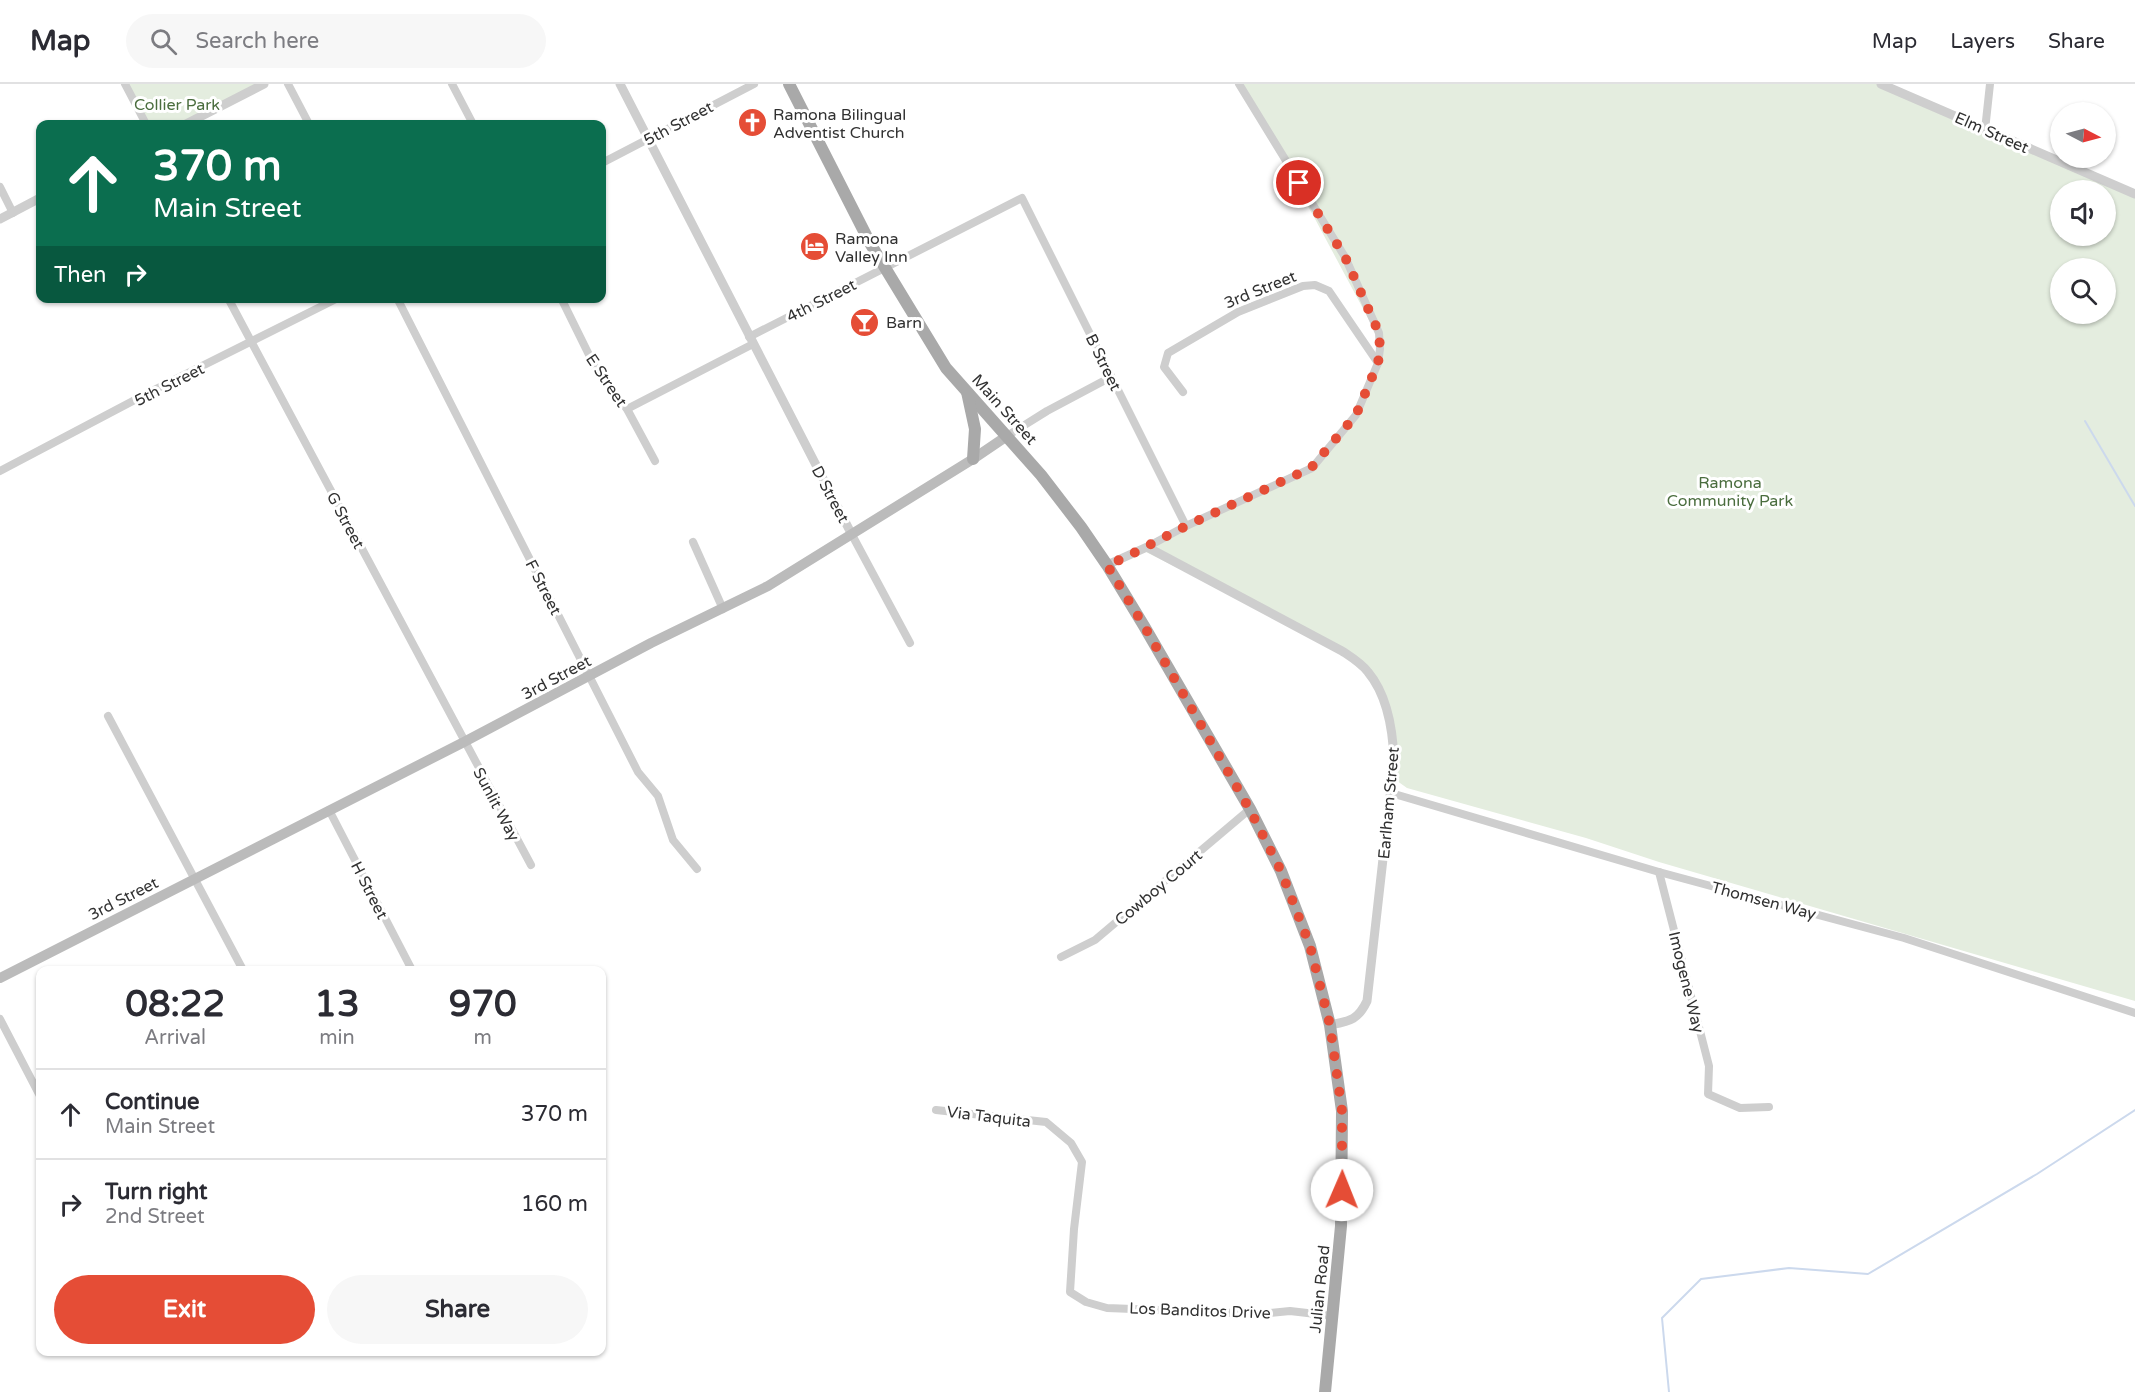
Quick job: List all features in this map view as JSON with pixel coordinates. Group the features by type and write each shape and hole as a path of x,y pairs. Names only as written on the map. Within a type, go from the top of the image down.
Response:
{"main road":[{"name":"Main Street","path":"789,84 884,268 946,368 1041,475 1081,527 1107,565 1214,746"},
{"path":"967,391 975,429 973,459"},
{"name":"3rd Street","path":"0,978 768,586 1007,436"},
{"name":"Julian Road","path":"1214,746 1281,871 1310,946 1330,1025 1343,1132 1341,1227 1325,1392"}],"street":[{"path":"125,84 144,120"},
{"path":"194,120 264,84"},
{"path":"288,84 307,120"},
{"path":"452,84 471,120"},
{"name":"D Street","path":"620,84 910,644"},
{"name":"5th Street","path":"606,161 754,84"},
{"path":"1107,565 1311,468 1356,415 1378,363 1379,333 1345,257 1239,84"},
{"name":"Elm Street","path":"1881,84 2135,194"},
{"path":"1985,130 1990,84"},
{"path":"0,187 13,213"},
{"name":"4th Street","path":"627,409 884,268 1022,198"},
{"name":"B Street","path":"1022,198 1186,526"},
{"path":"0,219 36,200"},
{"name":"3rd Street","path":"1183,392 1164,367 1168,353 1238,312 1303,286 1316,285 1329,291 1378,363"},
{"name":"G Street","path":"231,303 464,742"},
{"name":"5th Street","path":"0,471 148,393 328,303"},
{"name":"F Street","path":"400,303 638,772 658,796 673,840 697,869"},
{"name":"E Street","path":"563,303 595,367 627,409 655,461"},
{"name":"3rd Street","path":"1007,436 1047,411 1111,377"},
{"path":"693,542 723,609"},
{"name":"Earlham Street","path":"1147,547 1342,651 1361,664 1370,674 1384,702 1393,732 1394,761 1367,1001 1362,1012 1350,1021 1330,1025"},
{"path":"108,716 241,966"},
{"name":"Sunlit Way","path":"464,742 531,865"},
{"name":"Thomsen Way","path":"1391,793 1659,872 1904,938 2135,1013"},
{"name":"H Street","path":"329,810 410,966"},
{"name":"Cowboy Court","path":"1061,957 1095,940 1250,810"},
{"name":"Imogene Way","path":"1659,872 1709,1066 1708,1094 1740,1108 1769,1107"},
{"path":"0,1018 36,1088"},
{"name":"Via Taquita","path":"936,1110 1046,1122 1071,1143 1082,1162 1074,1229 1070,1292"},
{"name":"Los Banditos Drive","path":"1070,1292 1086,1302 1107,1308 1261,1314 1290,1311 1333,1316"}],"green space":[{"name":"Collier Park","path":"125,84 263,84 193,120 144,120"},
{"name":"Ramona Community Park","path":"1238,84 1880,84 2050,157 2050,168 2075,168 2103,180 2050,180 2050,246 2116,246 2116,186 2135,194 2135,1001 1659,862 1586,838 1407,788 1393,778 1394,744 1373,680 1342,650 1140,549 1311,469 1350,424 1380,350 1375,331 1314,217"}],"waterway":[{"path":"2085,421 2135,506"},
{"path":"1669,1392 1662,1318 1701,1279 1789,1268 1868,1274 2037,1174 2135,1110"}],"place":[{"name":"Ramona Bilingual Adventist Church","path":"752,123"},
{"name":"Ramona Valley Inn","path":"814,247"},
{"name":"Barn","path":"865,322"}],"route":[{"path":"1299,183 1345,257 1379,333 1378,363 1356,415 1311,468 1107,565 1250,810 1281,871 1310,946 1330,1025 1342,1111 1342,1190"}]}
